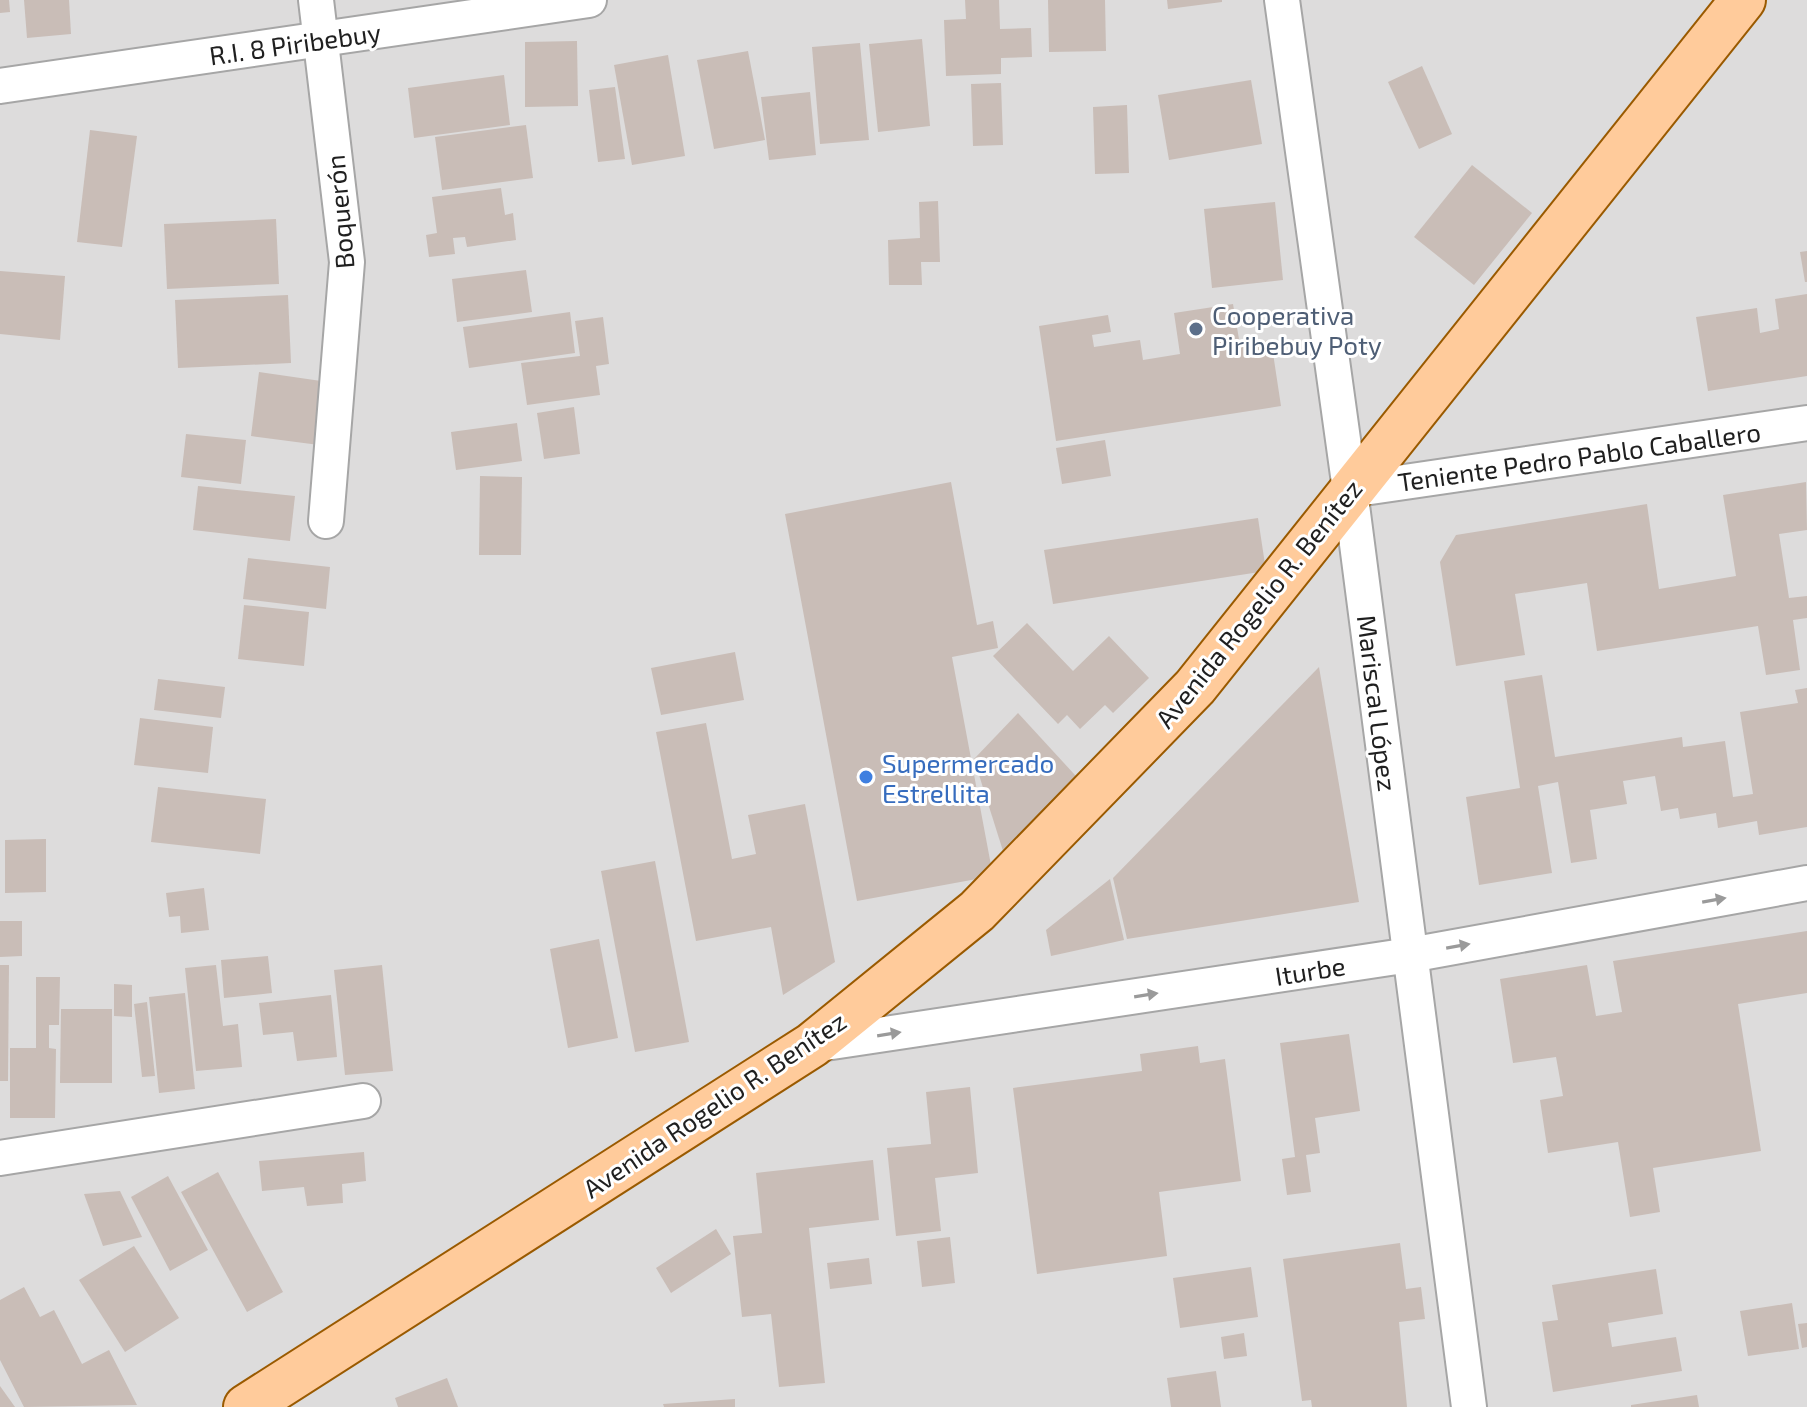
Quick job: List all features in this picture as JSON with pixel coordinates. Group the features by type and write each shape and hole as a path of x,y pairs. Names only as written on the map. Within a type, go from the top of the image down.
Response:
{"main road":[{"name":"Avenida Rogelio R. Benítez","path":"246,1407 812,1045 977,911 1195,687 1743,0"}],"street":[{"name":"Boquerón","path":"316,0 347,262 326,521"},
{"name":"R.I. 8 Piribebuy","path":"0,86 589,0"},
{"name":"Mariscal López","path":"1282,0 1350,490 1469,1407"},
{"name":"Teniente Pedro Pablo Caballero","path":"1350,490 1807,423"},
{"name":"Iturbe","path":"812,1045 1410,955 1807,883"},
{"path":"0,1158 363,1101"}],"shaded area":[{"path":"0,0 1807,0 1807,1407 0,1407"}],"building":[{"path":"0,0 9,0 10,12 0,13"},
{"path":"24,0 69,0 71,34 27,38"},
{"path":"965,0 999,0 1000,29 1031,28 1032,57 1001,58 1001,74 946,76 944,20 966,19"},
{"path":"1048,0 1105,0 1106,51 1049,52"},
{"path":"1167,0 1222,0 1222,2 1168,9"},
{"path":"922,39 930,126 878,132 869,44"},
{"path":"577,41 578,106 525,107 525,42"},
{"path":"860,43 869,140 820,144 812,47"},
{"path":"748,51 765,140 714,149 697,60"},
{"path":"668,55 685,156 632,165 614,65"},
{"path":"1422,66 1452,134 1419,149 1388,82"},
{"path":"504,75 510,125 414,138 408,88"},
{"path":"1251,80 1262,144 1169,160 1158,95"},
{"path":"1001,83 1003,145 973,146 971,84"},
{"path":"615,87 625,159 598,162 589,90"},
{"path":"810,92 816,155 769,160 761,97"},
{"path":"1127,105 1129,173 1095,174 1093,107"},
{"path":"526,125 533,178 442,190 435,137"},
{"path":"90,130 137,136 122,247 77,242"},
{"path":"1472,165 1532,213 1474,285 1414,237"},
{"path":"501,188 505,215 513,213 516,240 467,247 465,237 453,238 455,254 429,257 426,235 437,233 432,197"},
{"path":"938,201 940,262 921,262 922,285 889,285 888,240 920,238 919,202"},
{"path":"1275,202 1283,280 1212,288 1204,209"},
{"path":"276,219 279,284 167,289 164,224"},
{"path":"1807,251 1807,282 1805,282 1800,252"},
{"path":"526,270 532,312 457,322 452,279"},
{"path":"0,271 65,276 60,340 0,334"},
{"path":"1807,294 1807,376 1708,391 1696,317 1757,308 1760,333 1779,329 1775,299"},
{"path":"288,295 291,363 178,368 175,300"},
{"path":"1233,304 1240,345 1271,340 1281,406 1056,441 1039,326 1108,315 1111,332 1092,335 1094,347 1140,340 1143,360 1180,354 1174,313"},
{"path":"570,312 575,353 469,368 463,327"},
{"path":"603,317 609,364 596,366 600,395 527,405 521,363 580,356 575,321"},
{"path":"259,372 328,382 319,445 251,436"},
{"path":"574,407 580,454 544,459 537,413"},
{"path":"517,423 522,461 456,470 451,432"},
{"path":"186,434 246,440 241,484 181,477"},
{"path":"1105,440 1111,476 1062,484 1056,448"},
{"path":"480,476 522,477 521,555 479,555"},
{"path":"951,482 977,625 993,621 998,648 952,657 993,876 857,901 785,514"},
{"path":"1806,482 1807,530 1779,534 1789,598 1807,596 1807,618 1793,620 1800,670 1766,675 1758,626 1597,651 1587,583 1515,594 1525,655 1456,666 1440,562 1456,535 1647,504 1659,589 1736,576 1723,495"},
{"path":"198,486 295,496 290,541 193,530"},
{"path":"1258,518 1266,571 1053,604 1044,550"},
{"path":"248,558 330,567 326,609 243,599"},
{"path":"244,605 309,612 304,666 238,659"},
{"path":"1027,623 1073,671 1109,636 1149,678 1113,713 1105,705 1080,729 1067,715 1058,724 993,656"},
{"path":"735,652 744,700 661,715 651,668"},
{"path":"1319,667 1359,902 1127,939 1113,878"},
{"path":"1542,675 1555,757 1682,737 1683,747 1725,741 1733,797 1753,794 1740,712 1798,703 1795,690 1807,688 1807,827 1759,835 1757,821 1718,828 1716,813 1680,819 1678,808 1661,811 1655,776 1623,781 1627,804 1590,810 1597,859 1571,863 1558,782 1538,786 1552,873 1479,885 1466,797 1520,788 1504,681"},
{"path":"158,679 225,687 221,718 154,710"},
{"path":"1018,713 1086,787 1009,870 974,759"},
{"path":"140,718 213,727 208,773 134,765"},
{"path":"706,723 732,859 756,854 748,815 805,804 835,962 783,995 771,927 696,941 656,732"},
{"path":"158,787 266,799 260,854 151,842"},
{"path":"46,839 46,892 5,893 5,840"},
{"path":"655,861 689,1042 635,1052 601,871"},
{"path":"1110,879 1124,940 1051,956 1046,930"},
{"path":"204,888 209,930 181,933 180,916 169,917 166,893"},
{"path":"0,921 22,921 22,956 0,957"},
{"path":"1807,931 1807,993 1738,1004 1761,1151 1653,1168 1660,1212 1630,1217 1618,1142 1548,1153 1540,1100 1563,1096 1556,1057 1513,1063 1500,979 1587,965 1596,1016 1622,1012 1613,961"},
{"path":"599,939 618,1038 568,1048 550,949"},
{"path":"268,956 272,993 224,998 221,960"},
{"path":"0,965 9,965 8,1081 0,1081"},
{"path":"216,965 223,1026 238,1024 242,1067 196,1071 185,968"},
{"path":"382,965 393,1071 345,1075 334,970"},
{"path":"36,977 60,977 59,1025 49,1025 49,1048 56,1049 55,1118 10,1118 10,1048 36,1048"},
{"path":"114,984 132,985 132,1017 114,1016"},
{"path":"185,993 195,1089 159,1093 149,997"},
{"path":"331,995 337,1057 297,1061 293,1032 263,1035 259,1003"},
{"path":"147,1002 155,1076 142,1077 134,1004"},
{"path":"61,1009 112,1009 112,1083 60,1083"},
{"path":"1349,1034 1360,1111 1315,1118 1320,1153 1306,1155 1311,1192 1287,1195 1282,1159 1295,1157 1280,1043"},
{"path":"1198,1046 1200,1063 1225,1059 1241,1181 1159,1192 1167,1256 1037,1274 1013,1088 1142,1071 1140,1054"},
{"path":"970,1087 978,1173 935,1178 941,1231 896,1236 887,1148 931,1144 926,1092"},
{"path":"364,1152 366,1181 342,1184 343,1203 307,1206 304,1187 262,1191 259,1161"},
{"path":"873,1160 879,1220 809,1228 825,1383 779,1387 771,1314 742,1317 733,1236 762,1233 756,1173"},
{"path":"218,1172 283,1292 247,1312 181,1192"},
{"path":"168,1176 208,1250 170,1271 131,1197"},
{"path":"120,1191 142,1237 103,1246 84,1194"},
{"path":"716,1229 731,1254 671,1293 656,1268"},
{"path":"950,1237 955,1283 922,1287 917,1241"},
{"path":"1400,1243 1406,1289 1421,1287 1425,1319 1399,1322 1407,1407 1312,1407 1311,1400 1302,1401 1283,1259"},
{"path":"134,1246 179,1318 125,1352 79,1280"},
{"path":"869,1258 872,1284 830,1289 827,1263"},
{"path":"1251,1267 1258,1317 1180,1328 1173,1278"},
{"path":"1656,1269 1663,1314 1608,1323 1612,1347 1676,1337 1682,1371 1553,1392 1542,1322 1558,1320 1552,1285"},
{"path":"24,1287 40,1317 54,1310 82,1364 109,1350 137,1405 24,1407 0,1360 0,1300"},
{"path":"1792,1303 1799,1349 1748,1356 1740,1311"},
{"path":"1807,1323 1807,1347 1802,1348 1798,1324"},
{"path":"1244,1333 1247,1356 1224,1359 1221,1337"},
{"path":"1216,1371 1221,1407 1171,1407 1167,1378"},
{"path":"447,1378 458,1407 398,1407 395,1398"},
{"path":"0,1386 15,1407 0,1407"},
{"path":"1697,1395 1699,1407 1631,1407 1631,1405"},
{"path":"735,1399 735,1407 664,1407 663,1404"}],"place":[{"name":"Cooperativa Piribebuy Poty","path":"1196,329"},
{"name":"Supermercado Estrellita","path":"866,777"}]}
